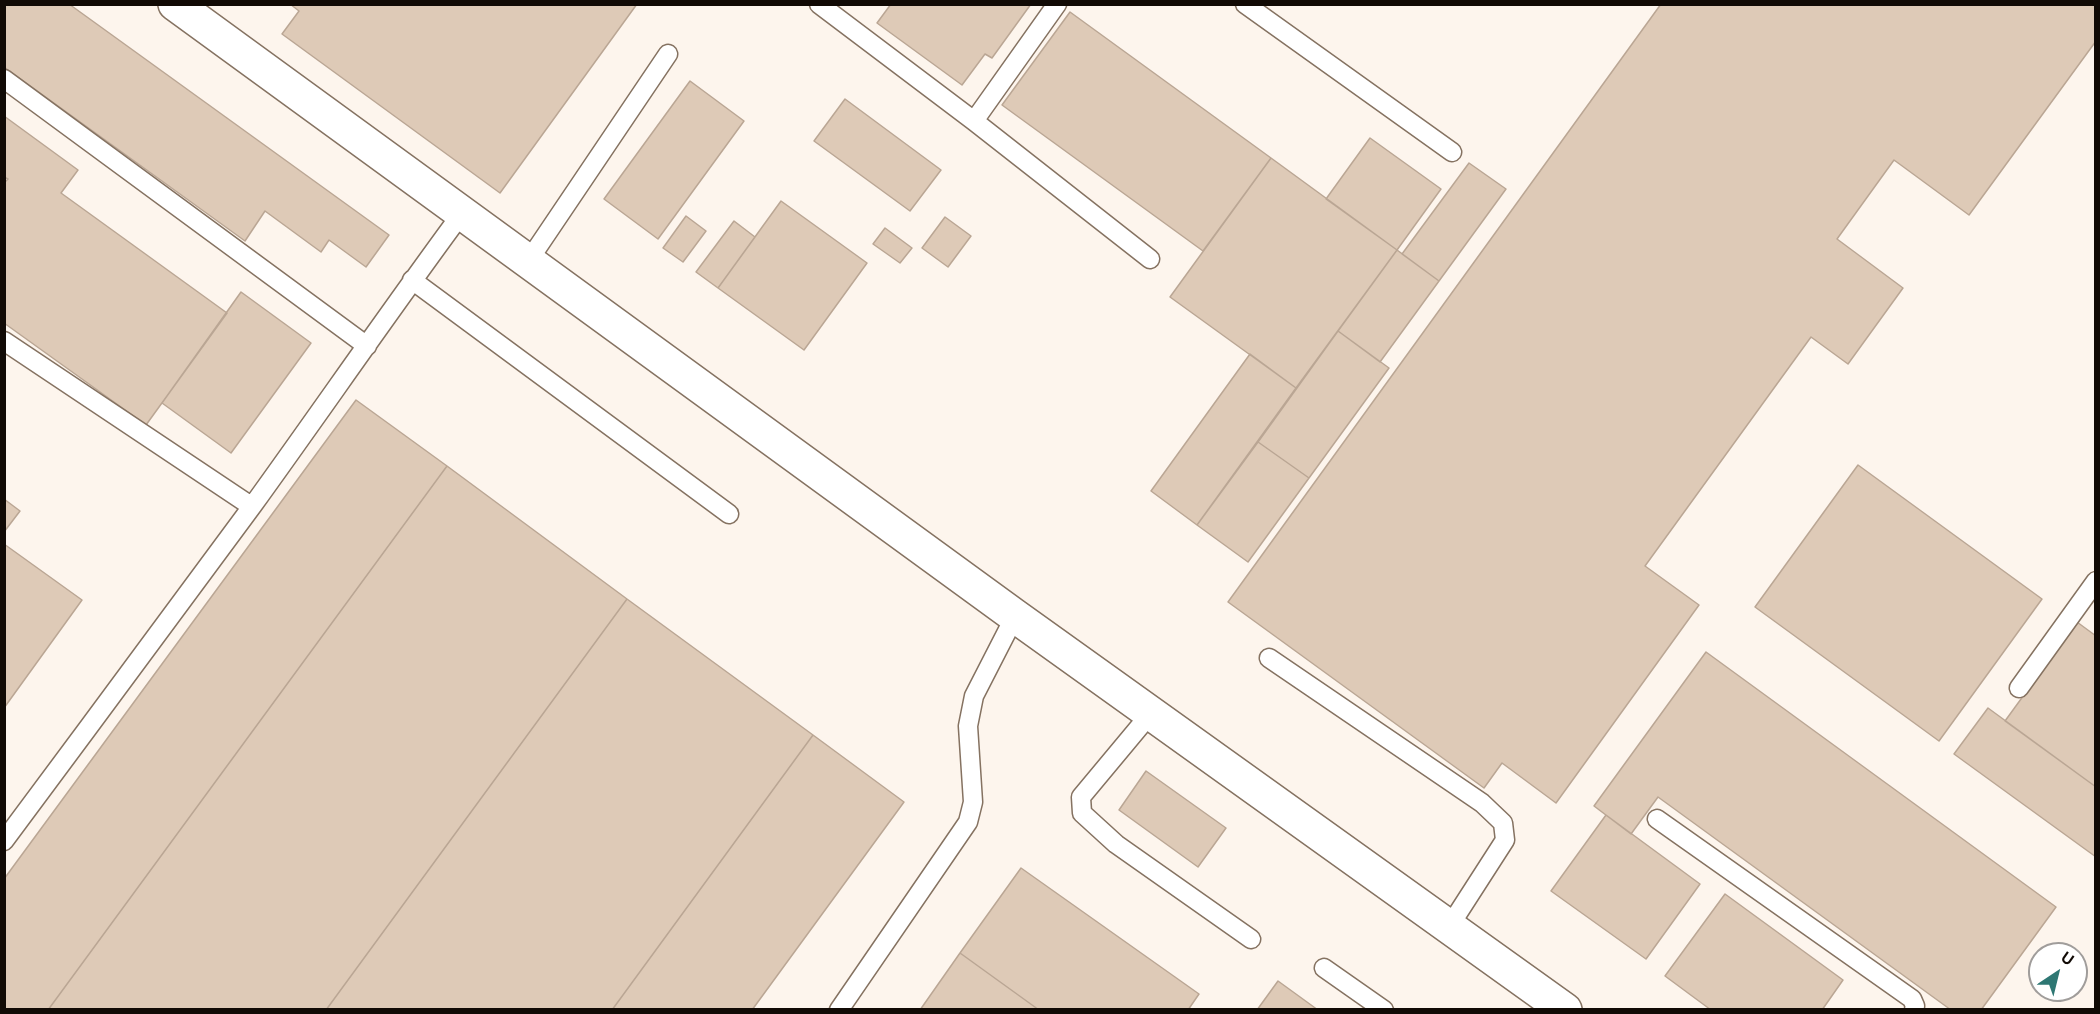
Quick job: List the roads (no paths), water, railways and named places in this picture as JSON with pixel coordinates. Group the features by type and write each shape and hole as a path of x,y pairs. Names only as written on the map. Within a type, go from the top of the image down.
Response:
{"street":[{"path":"175,4 1015,616 1561,1009"}],"lane":[{"path":"819,4 974,121 1150,259"},
{"path":"974,121 1057,4"},
{"path":"1245,4 1452,152"},
{"path":"529,260 668,54"},
{"path":"4,79 367,346"},
{"path":"4,841 251,506 367,346 412,279 462,213"},
{"path":"412,279 729,514"},
{"path":"4,341 251,506"},
{"path":"2019,688 2096,581"},
{"path":"839,1010 968,822 973,802 968,726 974,696 1015,616"},
{"path":"1269,658 1482,804 1503,823 1505,840 1449,927"},
{"path":"1151,713 1082,797 1082,813 1086,820 1116,844 1251,939"},
{"path":"1658,819 1912,999 1914,1010"},
{"path":"1324,968 1384,1010"}]}
